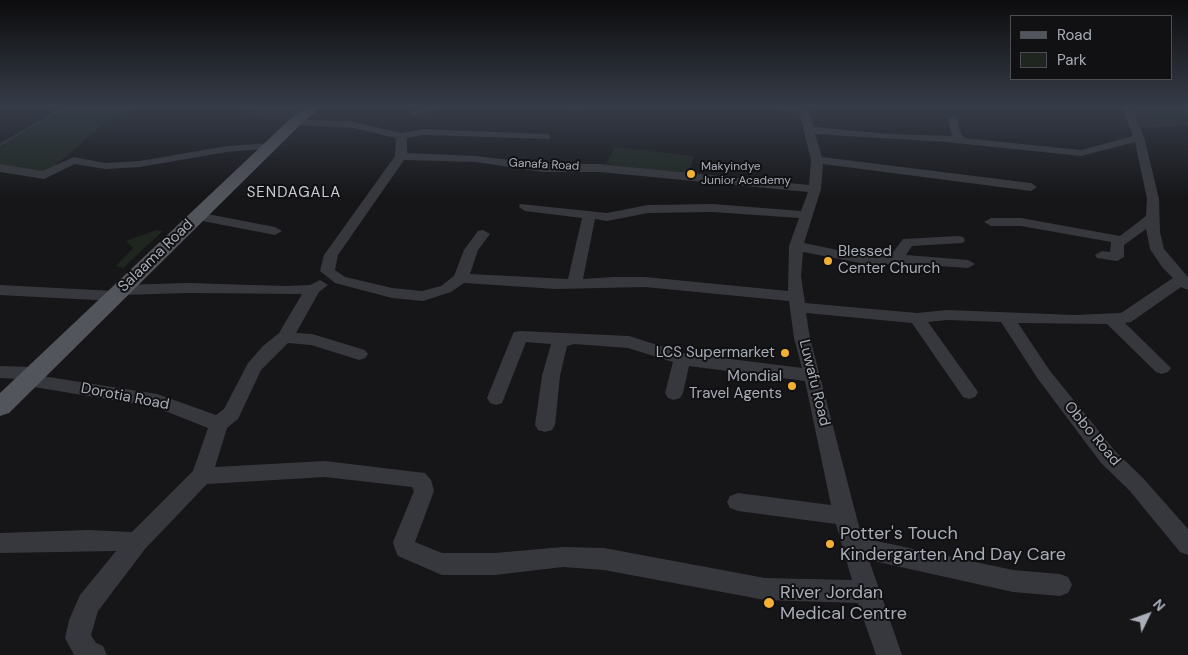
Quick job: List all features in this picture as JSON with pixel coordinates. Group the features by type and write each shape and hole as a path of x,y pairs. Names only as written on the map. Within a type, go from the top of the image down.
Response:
{"main road":[{"name":"Salaama Road","path":"0,407 279,138"}],"street":[{"path":"218,150 225,138"},
{"path":"402,138 401,156 331,255 327,271 340,280 392,293 423,296 446,289 461,278 471,250 483,234"},
{"name":"Luwafu Road","path":"811,138 817,160 815,189 796,246 794,276 802,338 813,376 844,516 867,592 890,655"},
{"path":"461,278 575,284 613,281 645,282 917,318 947,315 1125,318 1185,282 1166,264 1157,249 1152,218 1153,199 1139,138 1081,153 913,138"},
{"path":"0,168 44,175 74,160 105,166 140,164 218,150 270,146"},
{"name":"Ganafa Road","path":"401,156 476,160 543,168 610,169 815,189"},
{"path":"817,160 1031,187"},
{"path":"525,207 613,217 648,209 712,208 807,215"},
{"path":"575,284 589,215"},
{"path":"197,216 275,231"},
{"path":"1102,255 1117,258 1116,244 1152,218"},
{"path":"991,222 1021,222 1058,227 1121,240"},
{"path":"896,259 908,242 958,240"},
{"path":"796,246 865,261 890,261 896,259 968,264"},
{"path":"0,290 118,293 187,288 286,291 313,289 334,276"},
{"path":"94,655 87,652 78,638 81,620 101,585 137,542 202,476 218,424 231,414 254,367 285,337 313,289"},
{"name":"Obbo Road","path":"1005,316 1044,375 1108,457 1136,484 1188,545"},
{"path":"917,318 969,392"},
{"path":"1111,319 1162,368"},
{"path":"496,398 520,336 564,340 579,338 628,342 682,359 813,376"},
{"path":"285,337 312,340 359,354"},
{"path":"545,425 552,376 560,343 564,340"},
{"path":"674,393 682,359"},
{"name":"Dorotia Road","path":"0,372 31,376 157,401 218,424"},
{"path":"202,476 324,469 418,479 424,486 424,491 404,542 406,549 442,564 495,564 563,557 604,559 765,589 867,592"},
{"path":"738,502 844,516"},
{"path":"0,543 88,540 137,542"},
{"path":"853,546 1012,581 1060,585"}],"green space":[{"path":"16,138 88,138 52,168 42,173 0,167 0,147"},
{"path":"615,147 694,156 688,174 606,164"},
{"path":"156,230 163,231 123,268 116,266 133,248 126,241"}],"waterway":[{"path":"0,145 13,138"}],"place":[{"name":"Makyindye Junior Academy","path":"691,174"},
{"name":"Blessed Center Church","path":"828,261"},
{"name":"LCS Supermarket","path":"785,353"},
{"name":"Mondial Travel Agents","path":"792,386"},
{"name":"Potter's Touch Kindergarten And Day Care","path":"830,544"},
{"name":"River Jordan Medical Centre","path":"769,603"}],"district":[{"name":"SENDAGALA","path":"294,193"}]}
